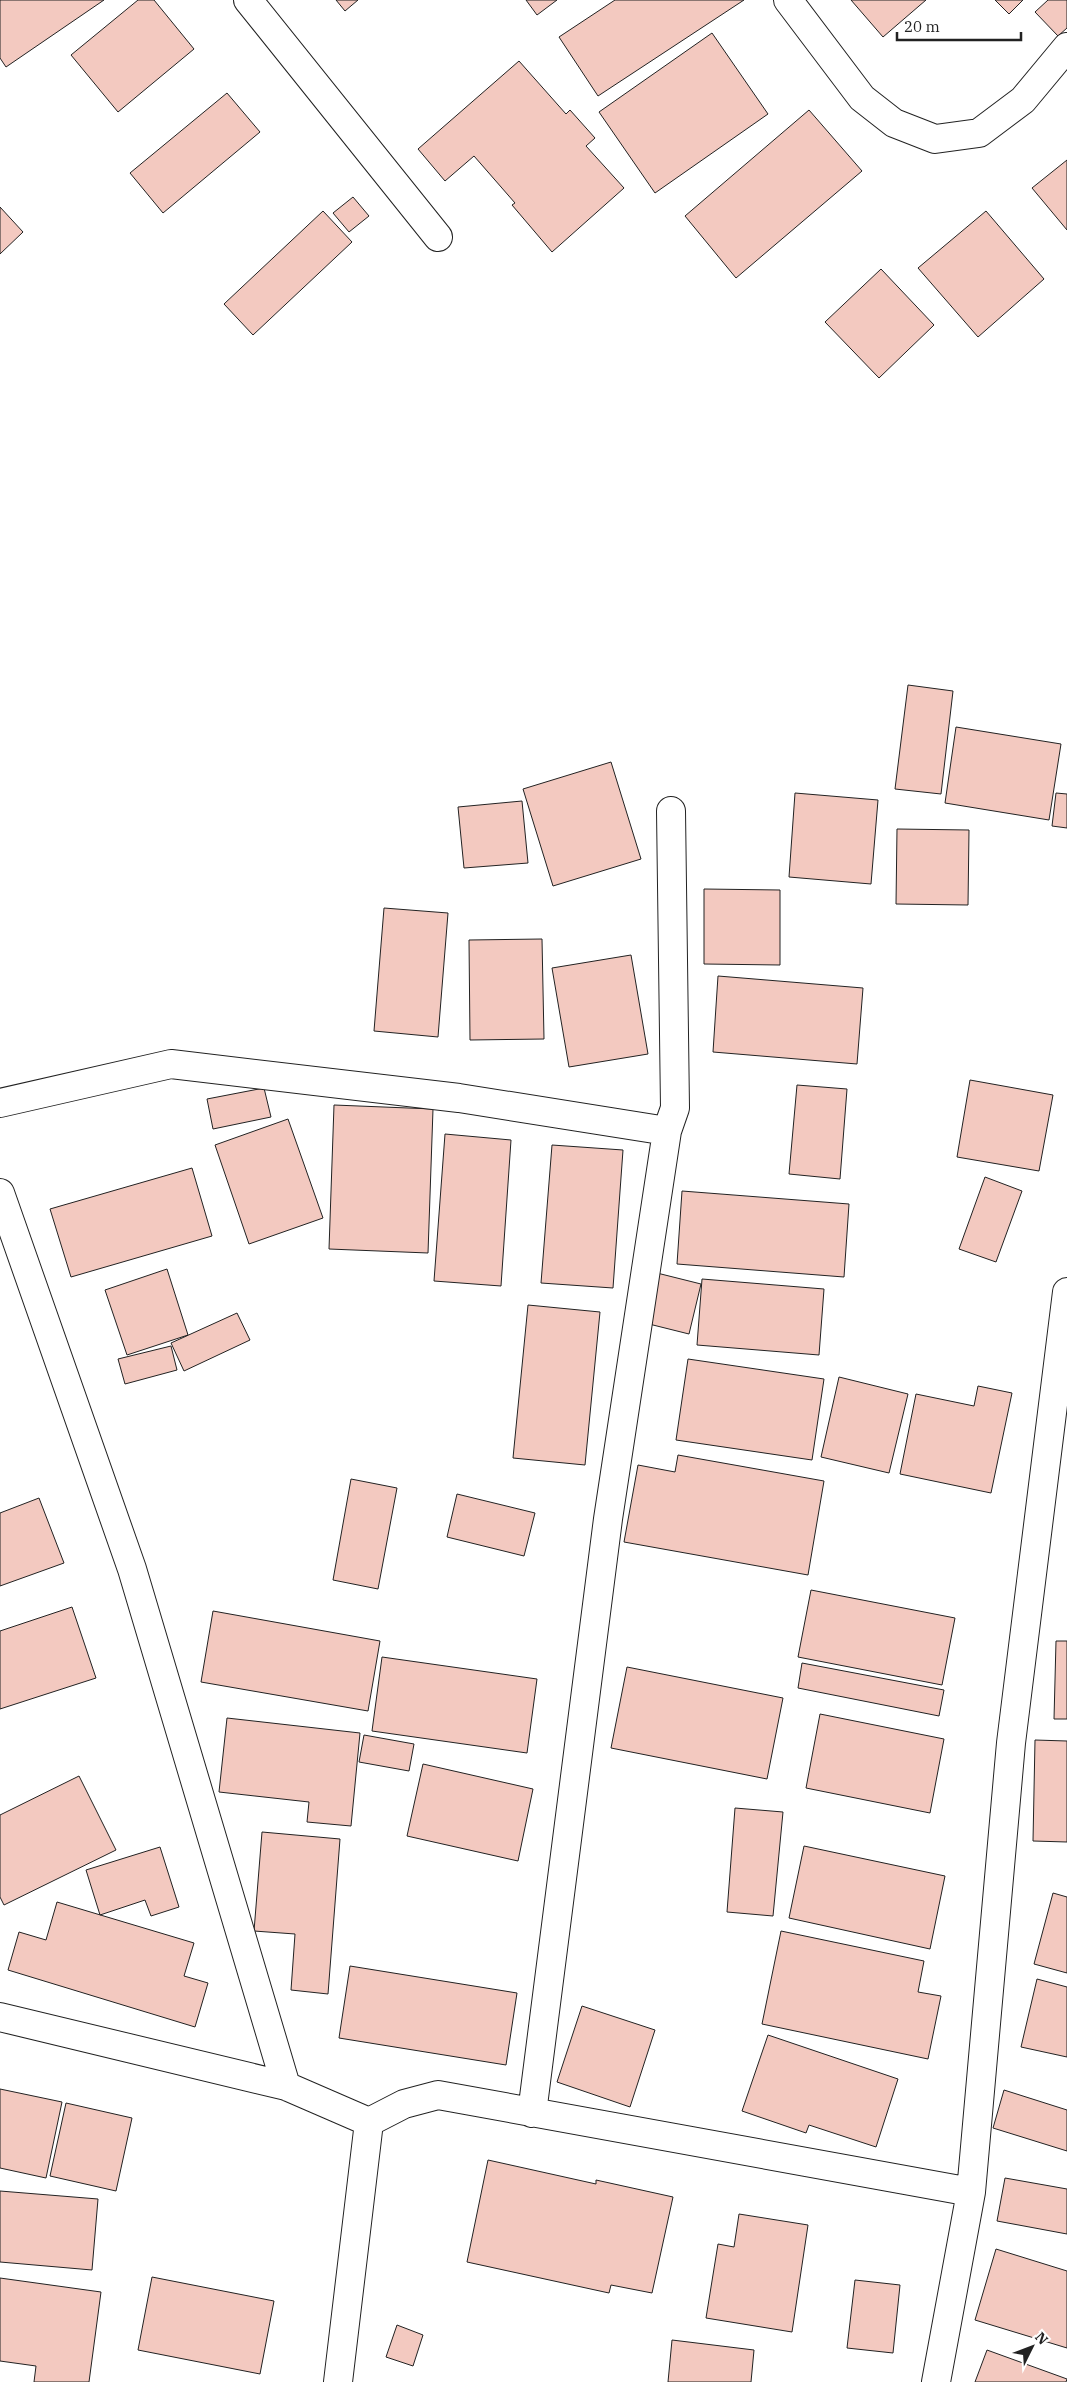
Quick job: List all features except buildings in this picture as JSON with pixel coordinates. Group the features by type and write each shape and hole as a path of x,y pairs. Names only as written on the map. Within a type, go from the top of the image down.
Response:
{"street":[{"path":"248,0 438,237"},
{"path":"788,0 862,98 894,123 935,139 978,133 1022,100 1067,47"},
{"path":"532,2113 607,1529 667,1131 675,1108 671,811"},
{"path":"0,1103 171,1064 459,1098 667,1131"},
{"path":"0,1193 132,1569 286,2086"},
{"path":"936,2382 971,2192 1011,1743 1067,1292"},
{"path":"0,2016 286,2086 369,2122"},
{"path":"369,2122 404,2104 438,2095 971,2192"},
{"path":"338,2382 369,2122"}]}
